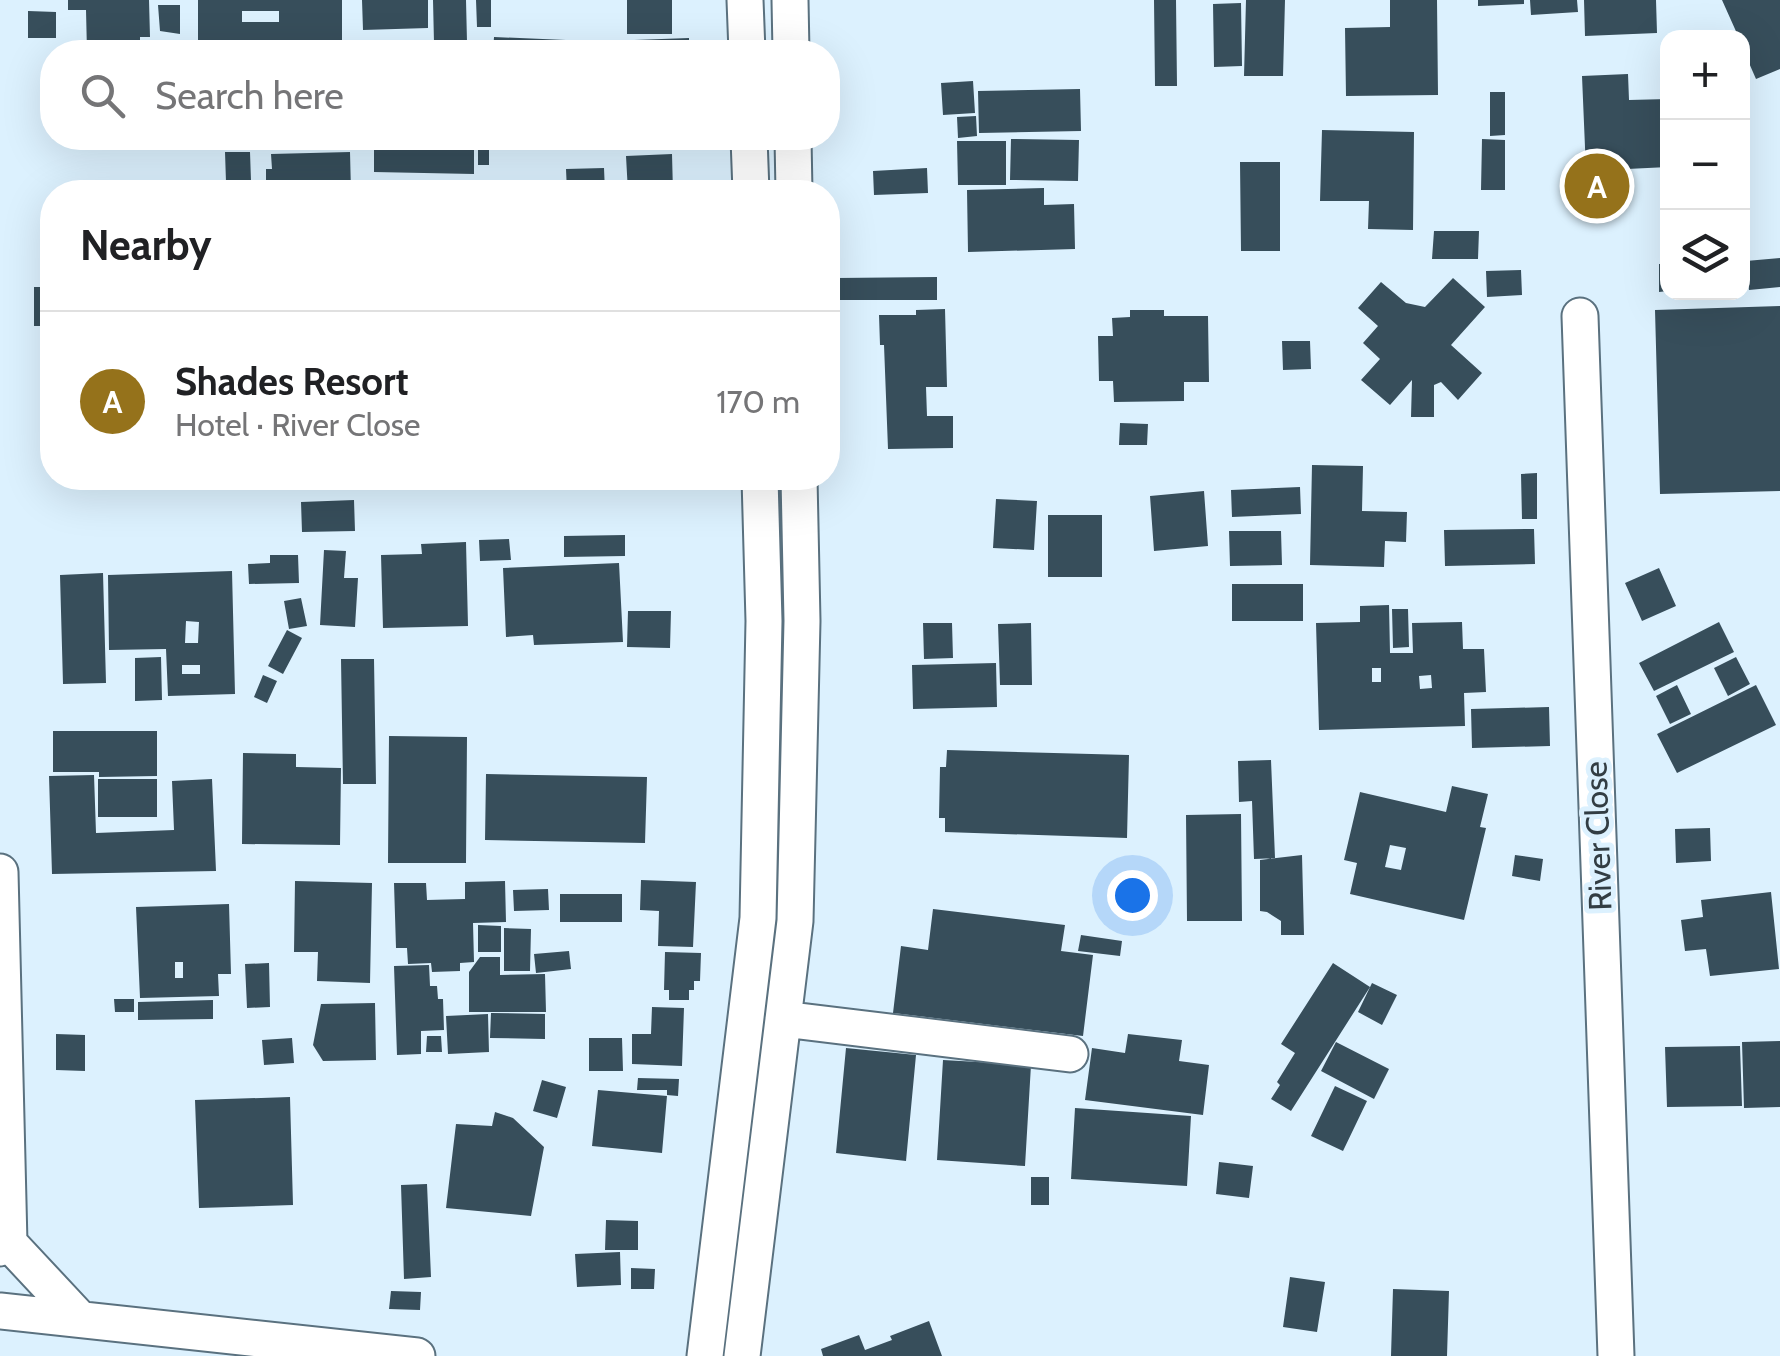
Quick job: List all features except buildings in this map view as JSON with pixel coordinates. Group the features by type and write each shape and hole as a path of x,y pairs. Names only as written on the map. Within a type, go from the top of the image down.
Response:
{"street":[{"path":"745,0 746,40"},
{"path":"790,0 791,40"},
{"path":"749,150 751,180"},
{"path":"793,150 794,180"},
{"name":"River Close","path":"1580,316 1616,1356"},
{"path":"704,1356 758,918 764,621 760,490"},
{"path":"742,1356 795,921 802,621 799,490"},
{"path":"0,872 4,1246 80,1319"},
{"path":"783,1019 1070,1054"},
{"path":"0,1311 417,1356"}],"place":[{"name":"Shades Resort","path":"1597,186"}]}
